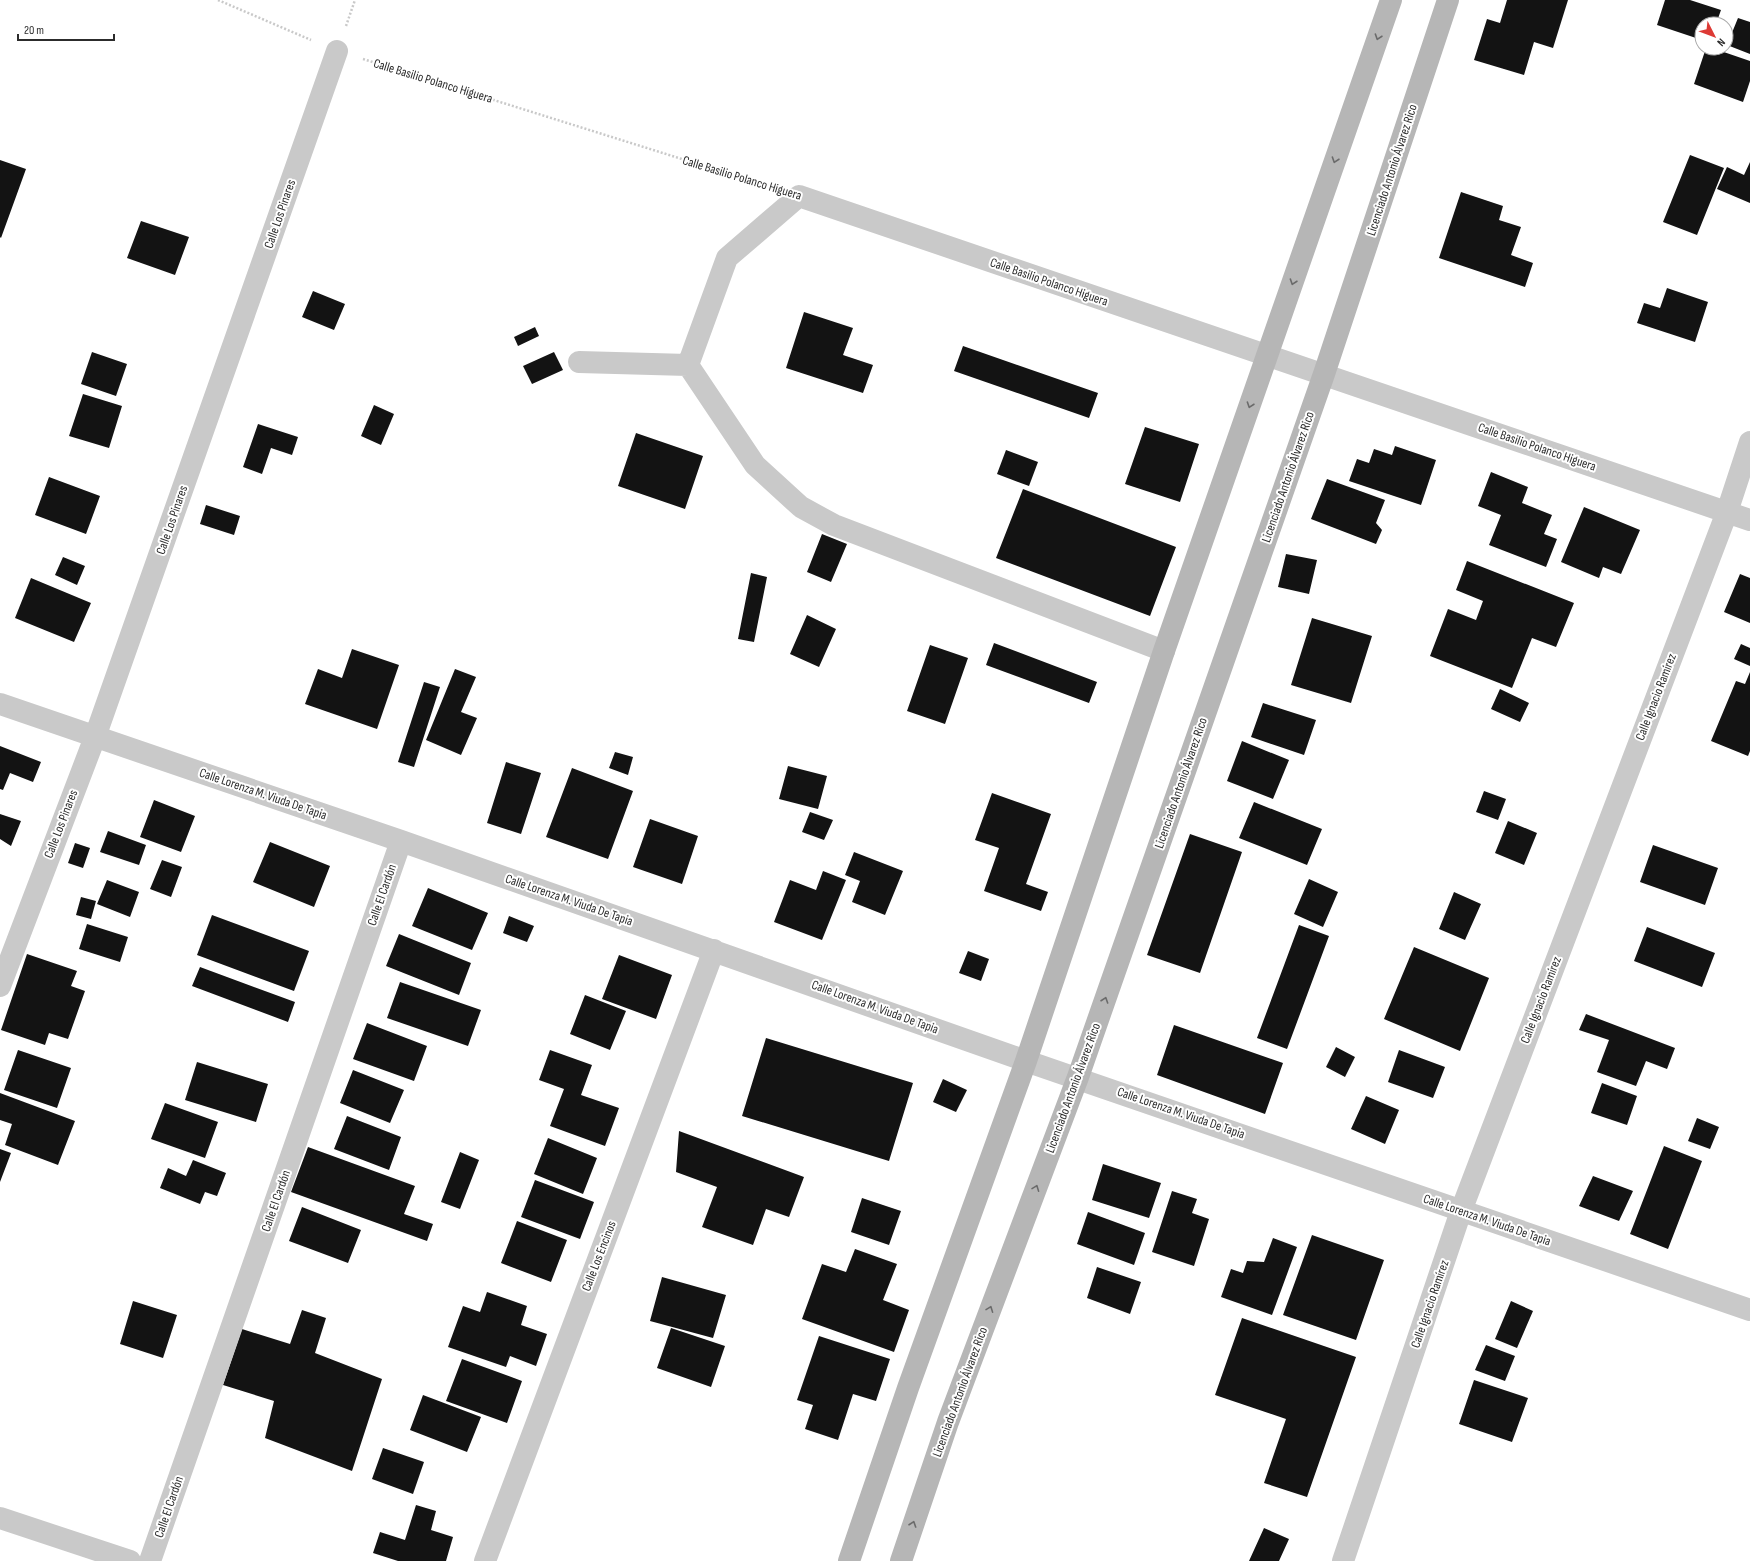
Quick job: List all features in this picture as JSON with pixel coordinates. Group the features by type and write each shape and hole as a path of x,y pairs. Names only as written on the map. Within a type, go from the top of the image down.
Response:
{"main road":[{"path":"849,1561 908,1388 1026,1061 1164,651 1390,0"},
{"name":"Licenciado Antonio Álvarez Rico","path":"901,1561 948,1422 1078,1078 1324,374 1448,0"}],"street":[{"name":"Calle Los Pinares","path":"0,986 95,737 337,51"},
{"name":"Calle Basilio Polanco Higuera","path":"799,196 1750,520"},
{"path":"688,365 726,258 799,196"},
{"path":"579,362 688,365"},
{"path":"688,365 755,465 801,507 834,525 1164,651"},
{"name":"Calle Ignacio Ramírez","path":"1343,1561 1461,1211 1727,512 1750,442"},
{"name":"Calle Lorenza M. Viuda De Tapia","path":"0,704 401,841 1026,1061 1750,1310"},
{"name":"Calle El Cardón","path":"150,1561 401,841"},
{"name":"Calle Los Encinos","path":"485,1561 714,950"},
{"path":"0,1518 130,1561"}],"path":[{"name":"Calle Basilio Polanco Higuera","path":"218,0 337,51 799,196"}],"building":[{"path":"1507,0 1568,0 1553,48 1534,42 1524,75 1474,60 1487,19 1500,23"},
{"path":"1665,0 1690,0 1721,10 1719,16 1694,16 1694,37 1657,25"},
{"path":"1738,18 1750,22 1750,54 1734,48 1734,28"},
{"path":"1703,56 1734,56 1750,61 1750,81 1743,102 1694,84"},
{"path":"1690,155 1724,168 1697,235 1663,222"},
{"path":"0,160 26,169 1,238 0,237"},
{"path":"1750,162 1750,203 1717,189 1727,167 1744,175"},
{"path":"1461,192 1503,206 1499,220 1521,227 1511,255 1533,263 1525,287 1439,258"},
{"path":"141,221 189,237 175,275 127,258"},
{"path":"1667,288 1708,302 1695,342 1637,323 1644,303 1660,308"},
{"path":"313,291 345,304 334,330 302,317"},
{"path":"804,312 853,328 843,355 873,365 863,393 786,368"},
{"path":"535,327 539,336 518,346 514,337"},
{"path":"963,346 1098,393 1089,418 954,371"},
{"path":"92,352 127,364 116,396 81,384"},
{"path":"554,352 563,370 532,384 523,366"},
{"path":"83,394 122,406 109,448 69,436"},
{"path":"374,405 394,414 381,445 361,436"},
{"path":"258,424 298,437 292,455 271,448 262,474 243,467"},
{"path":"1145,427 1199,444 1180,502 1125,484"},
{"path":"636,433 703,456 685,509 618,486"},
{"path":"1395,446 1436,460 1421,505 1349,481 1357,459 1369,463 1374,449 1392,455"},
{"path":"1006,450 1038,462 1029,486 997,474"},
{"path":"1491,472 1528,487 1522,503 1552,515 1544,534 1557,539 1546,567 1489,545 1501,515 1478,506"},
{"path":"49,477 100,496 86,534 35,515"},
{"path":"1327,479 1385,500 1376,523 1382,530 1376,544 1311,519"},
{"path":"1023,489 1176,547 1150,616 996,558"},
{"path":"206,505 240,516 234,535 200,524"},
{"path":"1584,507 1640,530 1621,574 1603,567 1599,578 1561,562"},
{"path":"822,534 847,544 831,582 807,572"},
{"path":"1286,554 1317,560 1309,594 1278,587"},
{"path":"63,557 85,566 77,585 55,575"},
{"path":"1467,561 1574,603 1556,647 1532,638 1512,688 1430,656 1448,609 1476,620 1483,601 1456,590"},
{"path":"751,573 767,577 754,642 738,639"},
{"path":"1740,574 1750,578 1750,623 1724,612"},
{"path":"31,578 91,603 74,642 15,618"},
{"path":"807,615 836,629 819,667 790,654"},
{"path":"1312,618 1372,636 1351,703 1291,685"},
{"path":"994,643 1097,682 1089,703 986,665"},
{"path":"1741,644 1750,648 1750,666 1734,659"},
{"path":"930,645 968,658 945,724 907,711"},
{"path":"352,649 399,665 377,729 305,704 318,669 342,678"},
{"path":"455,669 476,677 461,712 477,718 461,755 426,740"},
{"path":"1750,672 1750,751 1748,756 1711,741 1736,681 1745,684"},
{"path":"424,682 440,687 414,767 398,762"},
{"path":"1500,689 1529,703 1520,722 1491,709"},
{"path":"1263,703 1316,720 1304,755 1251,737"},
{"path":"1242,741 1289,760 1273,799 1227,781"},
{"path":"0,746 41,762 33,782 10,773 3,790 0,789"},
{"path":"615,752 633,757 628,775 609,768"},
{"path":"506,762 541,773 521,834 487,823"},
{"path":"788,766 827,776 818,809 779,799"},
{"path":"572,768 633,791 608,859 546,837"},
{"path":"1484,791 1506,799 1498,820 1476,812"},
{"path":"992,793 1051,814 1026,884 1048,892 1041,911 984,891 999,848 975,840"},
{"path":"154,800 195,816 181,852 140,837"},
{"path":"1254,802 1322,829 1307,865 1239,838"},
{"path":"810,812 833,820 824,840 802,832"},
{"path":"0,814 21,821 11,846 0,839"},
{"path":"650,819 698,836 682,884 633,867"},
{"path":"1508,821 1537,833 1524,865 1495,853"},
{"path":"108,831 146,845 139,865 100,852"},
{"path":"1190,834 1242,852 1200,973 1147,955"},
{"path":"270,842 330,866 314,907 253,882"},
{"path":"75,843 90,848 83,868 68,863"},
{"path":"1653,845 1718,868 1705,905 1640,882"},
{"path":"854,852 903,871 885,915 852,902 860,881 845,875"},
{"path":"162,860 182,867 171,897 150,889"},
{"path":"823,871 846,880 822,940 774,922 790,880 816,890"},
{"path":"1309,879 1338,892 1323,927 1294,914"},
{"path":"107,880 139,892 130,917 97,904"},
{"path":"428,888 488,913 472,950 412,926"},
{"path":"1454,892 1481,904 1465,940 1439,929"},
{"path":"81,897 96,901 91,919 76,915"},
{"path":"212,915 309,951 294,991 197,955"},
{"path":"509,916 534,926 527,942 503,933"},
{"path":"87,924 128,937 120,962 79,949"},
{"path":"1299,925 1329,936 1287,1049 1257,1038"},
{"path":"1647,927 1715,953 1702,987 1634,961"},
{"path":"399,934 471,963 459,995 386,966"},
{"path":"1414,947 1489,978 1460,1051 1384,1019"},
{"path":"968,951 989,959 981,981 959,973"},
{"path":"27,954 77,971 71,986 85,991 68,1039 49,1033 45,1045 1,1030"},
{"path":"619,955 672,975 656,1019 602,999"},
{"path":"200,967 295,1002 288,1022 192,986"},
{"path":"400,982 481,1010 468,1046 387,1018"},
{"path":"585,995 626,1011 610,1050 570,1034"},
{"path":"1586,1014 1675,1048 1667,1069 1646,1061 1636,1086 1597,1072 1609,1040 1579,1030"},
{"path":"367,1023 427,1046 414,1081 353,1059"},
{"path":"1174,1025 1283,1063 1265,1114 1157,1075"},
{"path":"766,1038 913,1083 889,1161 742,1116"},
{"path":"1336,1047 1355,1057 1345,1077 1326,1067"},
{"path":"18,1050 71,1068 57,1108 4,1090"},
{"path":"550,1050 592,1065 581,1095 619,1108 605,1146 550,1126 564,1089 539,1080"},
{"path":"1399,1050 1445,1067 1433,1098 1388,1082"},
{"path":"197,1062 268,1084 256,1122 185,1100"},
{"path":"353,1070 404,1090 390,1123 340,1103"},
{"path":"943,1079 967,1090 956,1112 933,1102"},
{"path":"1602,1083 1637,1096 1627,1125 1591,1113"},
{"path":"0,1093 75,1121 58,1165 5,1145 12,1124 0,1120"},
{"path":"1366,1096 1399,1110 1385,1144 1351,1129"},
{"path":"165,1103 218,1122 205,1158 151,1139"},
{"path":"347,1116 401,1137 389,1170 334,1149"},
{"path":"1697,1118 1719,1127 1710,1149 1688,1141"},
{"path":"679,1131 804,1177 789,1217 766,1209 753,1245 702,1227 717,1187 676,1172"},
{"path":"548,1138 597,1158 583,1194 534,1174"},
{"path":"1664,1146 1702,1161 1668,1249 1630,1234"},
{"path":"308,1147 415,1186 404,1214 433,1224 427,1241 291,1192"},
{"path":"0,1149 11,1153 0,1182"},
{"path":"460,1152 479,1160 460,1209 441,1202"},
{"path":"193,1160 226,1173 217,1196 205,1192 200,1204 160,1188 168,1168 186,1176"},
{"path":"1103,1164 1161,1183 1149,1218 1092,1200"},
{"path":"1593,1176 1633,1191 1619,1221 1579,1206"},
{"path":"535,1180 594,1202 580,1239 521,1217"},
{"path":"1172,1191 1197,1199 1192,1213 1209,1219 1194,1266 1152,1252"},
{"path":"862,1198 901,1211 889,1245 851,1232"},
{"path":"302,1207 361,1230 348,1263 289,1241"},
{"path":"1088,1212 1145,1233 1134,1265 1077,1244"},
{"path":"517,1221 567,1240 551,1282 501,1263"},
{"path":"1312,1235 1384,1260 1356,1340 1283,1315"},
{"path":"1273,1238 1297,1247 1272,1315 1221,1297 1231,1269 1243,1273 1247,1261 1264,1262"},
{"path":"855,1249 897,1264 883,1300 909,1310 894,1352 802,1319 822,1264 846,1272"},
{"path":"1097,1267 1141,1282 1130,1314 1087,1298"},
{"path":"662,1277 726,1295 713,1338 650,1321"},
{"path":"487,1292 527,1306 521,1325 547,1334 536,1366 510,1356 506,1367 448,1347 463,1306 480,1312"},
{"path":"133,1301 177,1315 163,1358 120,1344"},
{"path":"1511,1301 1533,1311 1517,1348 1495,1339"},
{"path":"302,1310 326,1318 315,1353 382,1379 352,1471 265,1438 274,1401 223,1385 242,1329 290,1344"},
{"path":"1242,1318 1356,1357 1307,1497 1264,1483 1286,1419 1215,1395"},
{"path":"671,1328 725,1346 711,1387 657,1368"},
{"path":"819,1336 890,1359 876,1401 853,1394 838,1440 805,1429 813,1405 797,1400"},
{"path":"1486,1345 1515,1356 1505,1381 1475,1370"},
{"path":"462,1359 522,1381 507,1423 446,1401"},
{"path":"1474,1380 1528,1398 1512,1442 1459,1424"},
{"path":"423,1395 481,1417 467,1452 410,1430"},
{"path":"383,1448 424,1462 413,1494 372,1479"},
{"path":"416,1505 436,1511 431,1530 453,1537 446,1561 398,1561 373,1553 380,1532 405,1540"},
{"path":"1264,1528 1289,1539 1279,1561 1249,1561"}]}
